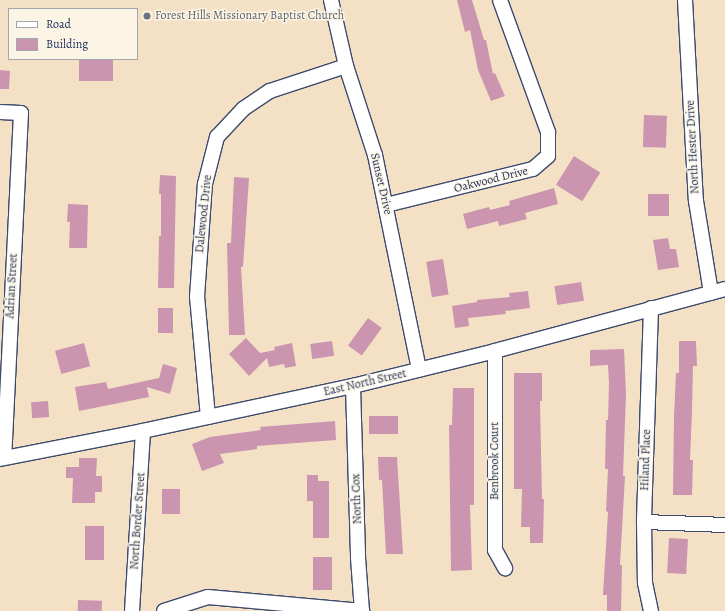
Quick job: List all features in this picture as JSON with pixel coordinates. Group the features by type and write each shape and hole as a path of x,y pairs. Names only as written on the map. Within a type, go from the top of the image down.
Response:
{"street":[{"name":"Sunset Drive","path":"331,0 346,66 375,155 419,370"},
{"name":"Oakwood Drive","path":"386,205 534,169 548,156 548,132 500,0"},
{"name":"North Hester Drive","path":"685,0 696,201 711,293"},
{"name":"Dalewood Drive","path":"208,418 197,297 205,184 217,137 242,109 270,91 346,66"},
{"name":"Adrian Street","path":"0,112 21,113 2,459"},
{"name":"East North Street","path":"2,459 208,418 353,386 495,351 725,289"},
{"name":"Hiland Place","path":"651,308 644,522 645,583 651,611"},
{"name":"Benbrook Court","path":"495,351 495,550 505,568"},
{"name":"North Cox","path":"353,386 358,558 362,611"},
{"name":"North Border Street","path":"132,611 144,431"},
{"path":"644,522 725,525"},
{"path":"164,611 208,597 362,611"}],"building":[{"path":"457,0 472,0 484,40 486,40 493,74 495,73 505,96 491,101 478,70 470,30 465,32"},
{"path":"79,60 113,60 113,81 79,81"},
{"path":"0,70 10,71 9,89 0,89"},
{"path":"644,115 667,116 666,148 643,147"},
{"path":"574,156 600,172 582,201 556,185"},
{"path":"160,175 176,176 174,288 158,288 159,236 161,236 161,194 159,194"},
{"path":"234,177 249,178 243,267 241,267 245,335 229,335 227,243 231,243"},
{"path":"554,188 558,204 525,213 527,219 499,226 498,221 467,229 463,214 489,207 490,210 510,205 509,201"},
{"path":"648,194 669,194 669,216 648,216"},
{"path":"68,204 88,205 87,248 69,248 70,222 67,222"},
{"path":"668,238 670,249 676,249 679,267 658,270 653,240"},
{"path":"443,259 449,295 432,297 426,262"},
{"path":"581,282 584,301 557,305 554,286"},
{"path":"528,291 530,308 505,311 506,314 468,318 469,326 455,328 452,306 477,302 477,300 510,297 509,293"},
{"path":"158,308 173,308 173,333 158,333"},
{"path":"368,318 382,328 362,355 348,346"},
{"path":"246,338 260,353 275,350 274,347 292,343 296,366 285,368 284,364 269,367 267,358 249,376 229,354"},
{"path":"332,341 334,356 312,359 310,344"},
{"path":"679,341 696,341 697,366 693,366 690,460 693,460 692,495 673,495 674,416 676,373 679,373"},
{"path":"84,343 90,366 61,374 55,351"},
{"path":"624,349 626,394 623,476 625,476 620,565 622,565 621,611 607,611 607,595 603,595 608,512 606,511 608,469 605,469 606,420 608,420 608,365 590,366 590,350"},
{"path":"163,364 177,368 170,394 147,387 149,397 79,411 75,387 106,382 108,389 159,378"},
{"path":"514,373 542,373 542,401 540,401 542,499 544,499 543,543 530,543 530,527 521,527 522,489 514,489"},
{"path":"453,388 474,388 474,505 470,505 472,570 451,571 449,425 452,425"},
{"path":"48,401 49,417 32,418 31,402"},
{"path":"369,416 398,416 398,434 369,434"},
{"path":"335,421 336,440 257,446 257,449 220,454 224,463 202,471 192,444 210,437 261,430 260,427"},
{"path":"378,457 397,457 403,554 386,554 382,480 379,480"},
{"path":"79,458 97,458 96,476 102,476 102,492 95,492 95,503 72,503 73,478 66,478 66,467 79,467"},
{"path":"307,475 318,475 318,481 329,481 329,538 313,538 313,501 307,501"},
{"path":"162,489 180,489 180,514 162,514"},
{"path":"85,526 104,526 104,560 85,560"},
{"path":"669,538 688,539 686,574 667,573"},
{"path":"313,557 332,557 332,590 313,590"},
{"path":"78,600 102,601 102,611 78,611"}],"place":[{"name":"Forest Hills Missionary Baptist Church","path":"147,16"}]}
